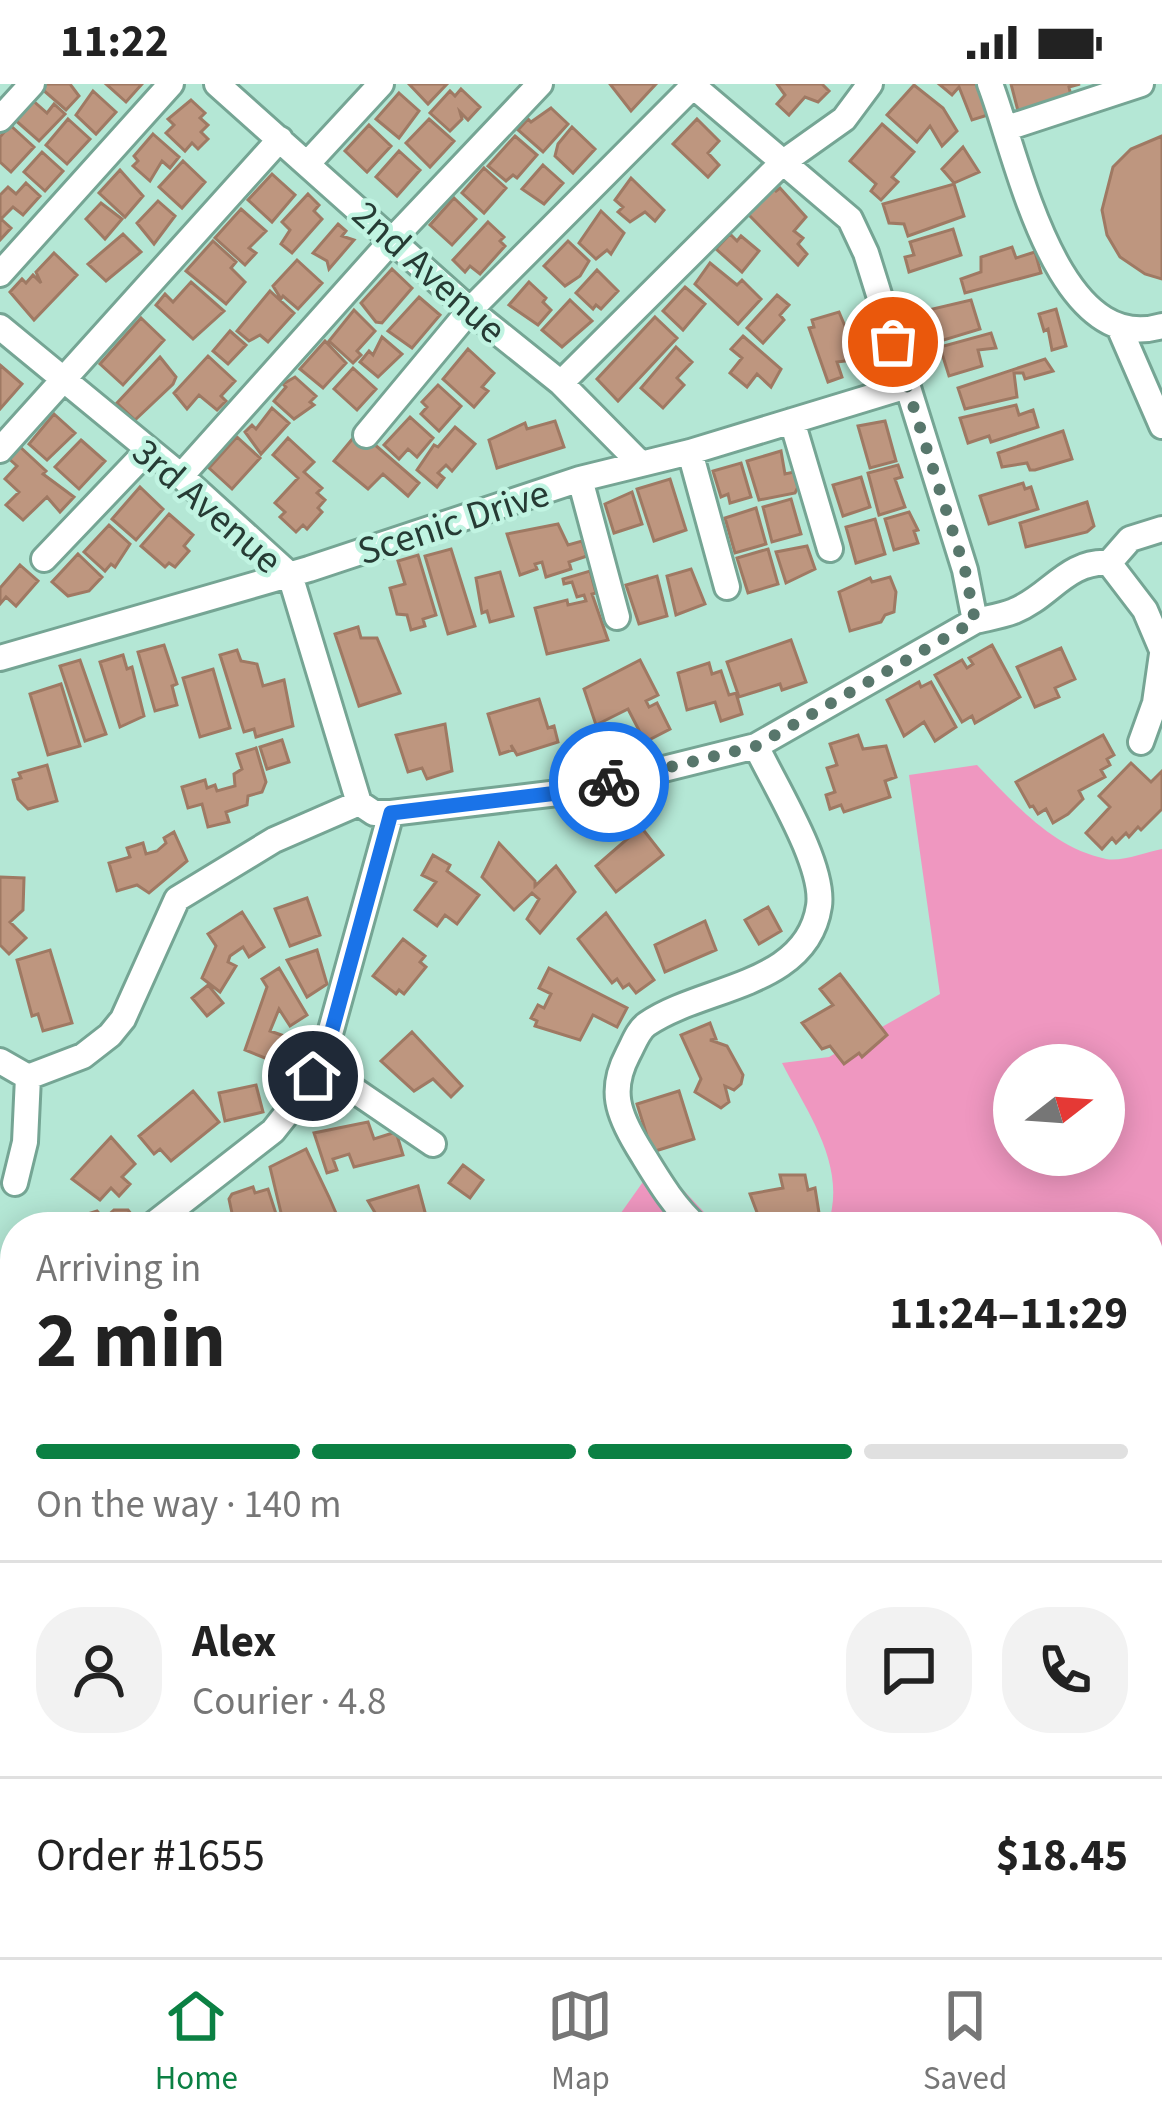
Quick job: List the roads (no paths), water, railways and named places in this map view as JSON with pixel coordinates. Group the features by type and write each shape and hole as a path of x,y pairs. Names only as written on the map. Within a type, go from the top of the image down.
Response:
{"street":[{"path":"0,119 32,84"},
{"path":"0,274 171,84"},
{"path":"308,163 381,84"},
{"path":"181,476 394,238 540,84"},
{"path":"561,383 782,164 844,119 870,84"},
{"path":"990,84 1055,264 1087,306 1119,327 1144,331 1162,326"},
{"path":"1007,128 1141,84"},
{"name":"2nd Avenue","path":"221,85 470,310 561,383 640,463"},
{"path":"366,435 470,310 696,86 850,219 866,253 965,570 975,621"},
{"path":"0,450 280,139"},
{"name":"3rd Avenue","path":"0,327 181,476 290,575 359,803"},
{"path":"1119,327 1162,426"},
{"name":"Scenic Drive","path":"0,658 290,575 580,479 690,452 907,386"},
{"path":"792,421 830,550"},
{"path":"44,559 147,451"},
{"path":"690,452 727,587"},
{"path":"580,479 617,616"},
{"path":"1109,563 1130,539 1162,529"},
{"path":"28,1077 83,1056 110,1035 123,1018 177,899 257,849 359,803 374,813 391,813 574,791 756,746 975,621 1014,611 1068,572 1092,562 1109,563 1145,610 1162,652 1154,703 1141,742"},
{"path":"681,1212 617,1108 618,1073 644,1025 781,966 809,939 820,902 812,865 756,746"},
{"path":"169,1212 273,1131 313,1076 332,1030 391,813"},
{"path":"0,1061 28,1077"},
{"path":"313,1076 354,1090 433,1144"},
{"path":"15,1183 25,1142 28,1077"}]}
